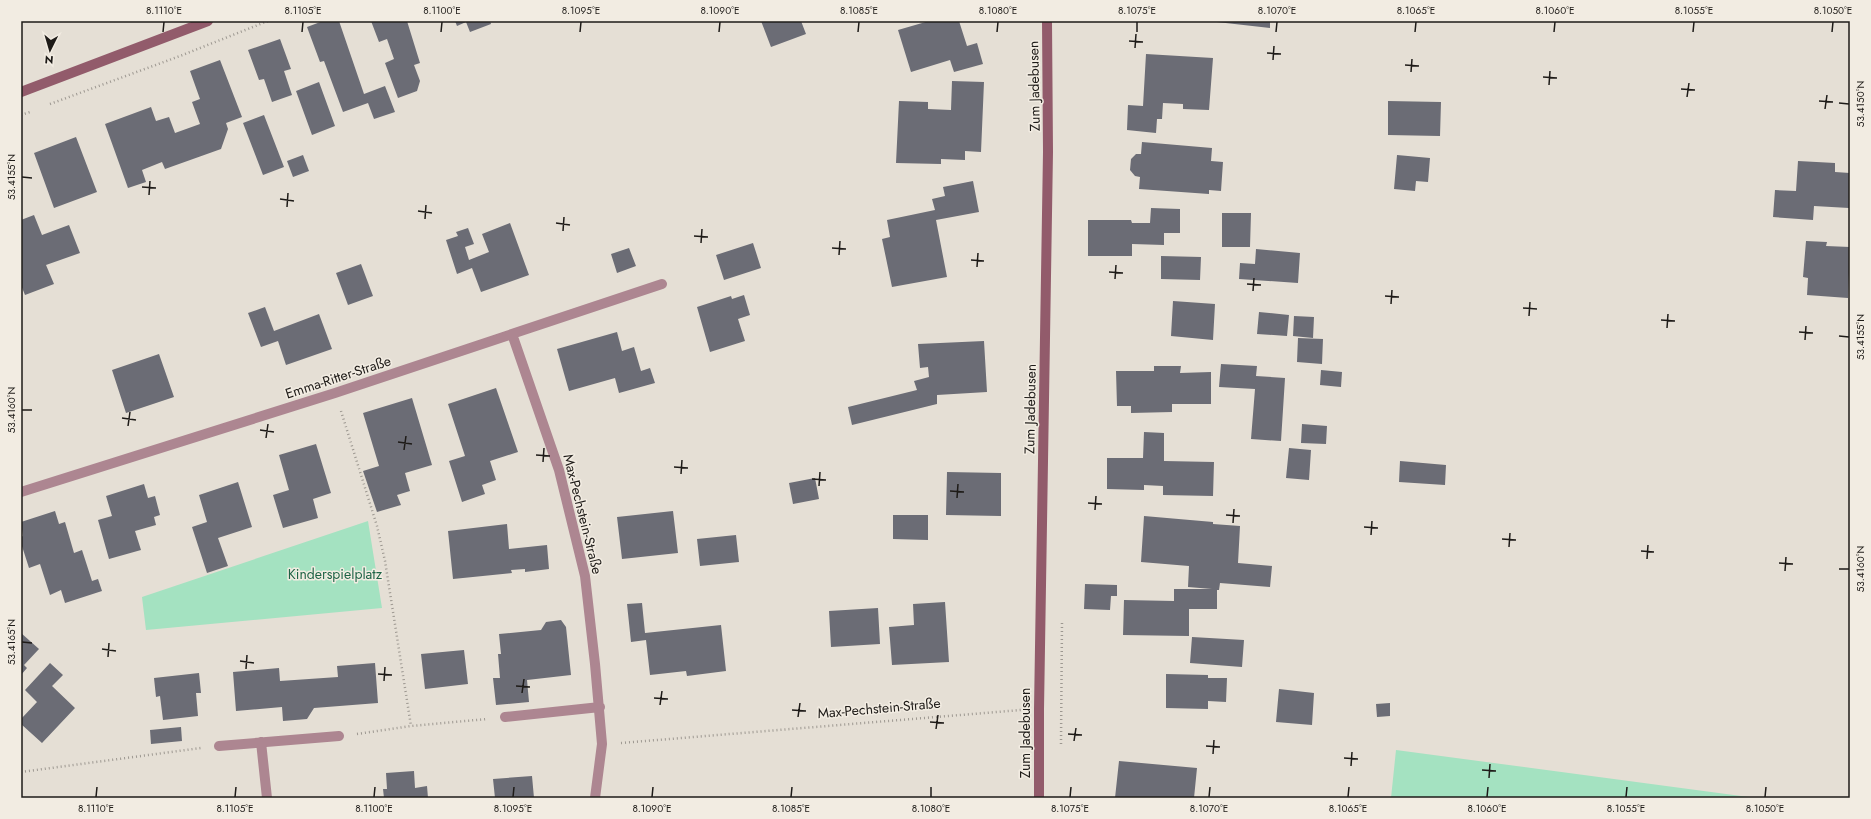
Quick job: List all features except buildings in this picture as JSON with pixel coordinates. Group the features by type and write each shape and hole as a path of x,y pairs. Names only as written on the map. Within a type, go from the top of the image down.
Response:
{"street":[{"path":"21,92 208,21"},
{"name":"Zum Jadebusen","path":"1039,798 1039,709 1048,152 1047,21"},
{"name":"Emma-Ritter-Straße","path":"21,492 335,393 662,284"},
{"name":"Max-Pechstein-Straße","path":"512,334 559,470 585,576 600,707 602,744 595,798"},
{"path":"505,717 600,707"},
{"path":"219,746 339,736"},
{"path":"261,742 266,798"}],"path":[{"path":"48,105 180,56 268,21"},
{"path":"21,115 34,110"},
{"path":"335,393 377,526 385,561 411,726"},
{"name":"Max-Pechstein-Straße","path":"602,744 1039,709"},
{"path":"339,736 411,726 505,717"},
{"path":"21,772 219,746"}],"green space":[{"name":"Kinderspielplatz","path":"368,521 382,608 146,630 142,597"},
{"path":"1396,750 1756,798 1391,798"}]}
